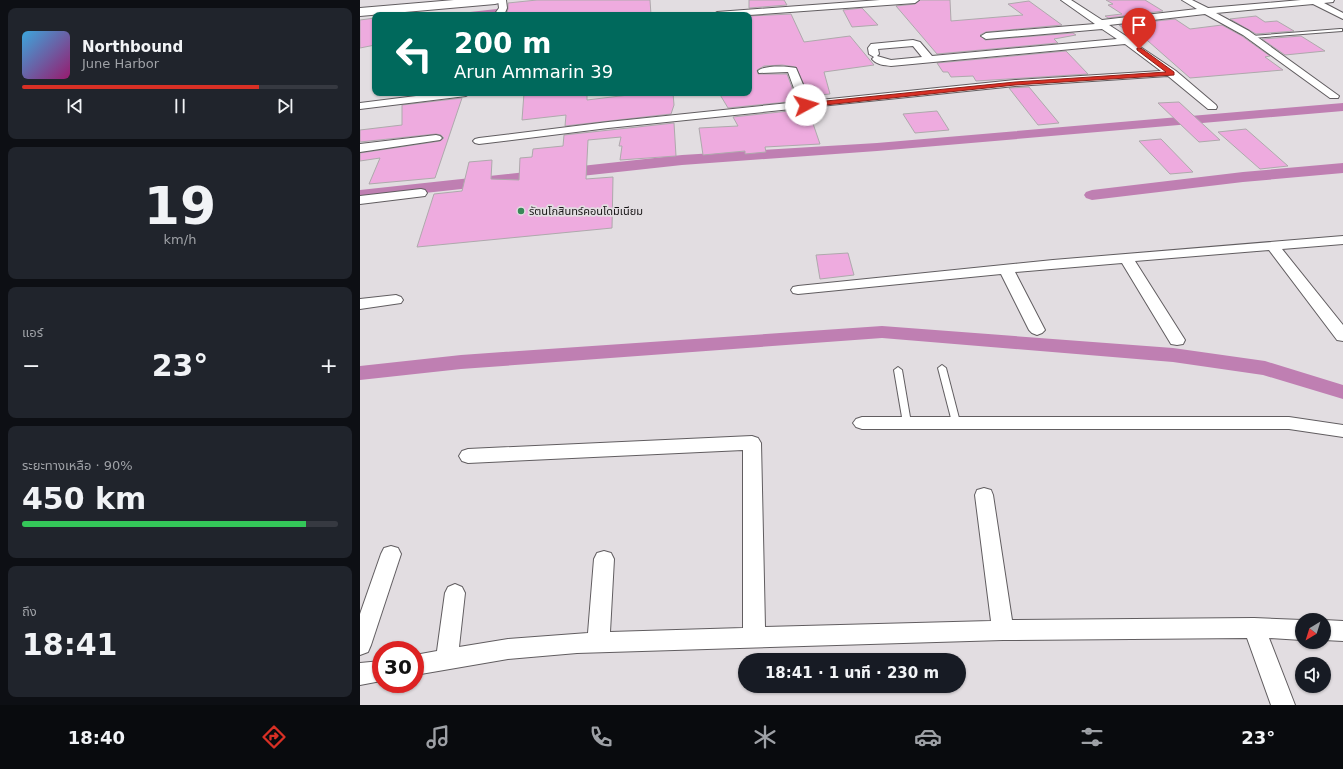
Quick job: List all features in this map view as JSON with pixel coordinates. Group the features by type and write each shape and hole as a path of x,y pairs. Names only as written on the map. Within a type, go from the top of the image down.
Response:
{"main road":[{"path":"360,4 415,0"},
{"path":"360,12 495,0"}],"street":[{"path":"500,12 502,0"},
{"path":"752,12 915,0"},
{"path":"1065,0 1129,41 1180,78 1212,106"},
{"path":"1186,0 1252,37 1334,96"},
{"path":"986,36 1102,25 1207,11 1330,0"},
{"path":"1315,2 1343,16"},
{"path":"929,59 917,44 907,42 874,46 873,48 875,56 886,63 1129,41"},
{"path":"763,71 792,70 806,105"},
{"path":"479,141 608,125 1015,83 1172,73"},
{"path":"360,106 442,96"},
{"path":"360,148 436,138"},
{"path":"360,200 421,193"},
{"path":"798,290 1006,269 1343,240"},
{"path":"1272,245 1343,336"},
{"path":"1126,258 1177,340"},
{"path":"1006,269 1037,330"},
{"path":"360,304 396,300"},
{"path":"862,423 1289,423 1343,430"},
{"path":"468,456 752,443 754,637"},
{"path":"984,495 1003,630"},
{"path":"360,645 391,554"},
{"path":"598,642 604,559"},
{"path":"447,659 455,593"},
{"path":"1254,628 1283,705"},
{"path":"424,663 508,649 598,642 1003,630 1254,628 1295,630"},
{"path":"1331,630 1343,631"},
{"path":"360,674 372,672"}],"lane":[{"path":"1252,37 1340,30"},
{"path":"942,368 956,422"},
{"path":"898,370 907,423"}],"building":[{"path":"537,0 650,0 651,12 507,12 508,3"},
{"path":"749,0 784,0 787,5 749,8"},
{"path":"920,0 950,0 951,21 1023,15 1008,4 1029,1 1062,25 986,32 980,35 985,40 1073,33 1076,35 1054,39 1058,43 937,54 896,6 915,4"},
{"path":"1106,0 1145,0 1163,11 1108,18 1105,16 1122,14 1108,5 1113,4"},
{"path":"862,8 878,25 852,27 843,10"},
{"path":"791,14 804,42 850,36 874,65 824,72 830,94 809,96 796,67 782,65 764,66 757,70 758,74 787,74 797,101 728,108 721,96 752,96 752,16"},
{"path":"1256,16 1265,22 1277,21 1294,31 1256,34 1230,19"},
{"path":"372,18 372,46 360,48 360,20"},
{"path":"1175,19 1190,29 1222,25 1242,36 1270,56 1265,57 1283,70 1190,78 1140,34 1133,35 1119,25"},
{"path":"1301,36 1325,51 1285,55 1262,39"},
{"path":"1066,51 1088,74 976,81 973,76 951,77 948,72 943,72 937,63"},
{"path":"1029,87 1059,123 1038,125 1009,88"},
{"path":"524,96 587,96 587,100 620,96 673,96 674,105 671,114 565,126 566,115 522,120"},
{"path":"462,98 435,178 369,184 380,158 360,161 360,153 440,141 444,138 441,135 436,134 360,142 360,130 402,125 402,105"},
{"path":"1179,102 1220,140 1199,142 1158,103"},
{"path":"808,109 820,144 765,147 766,152 745,154 745,151 703,155 699,128 738,126 733,117"},
{"path":"937,111 949,130 915,133 903,114"},
{"name":"รัตนโกสินทร์คอนโดมิเนียม","path":"674,123 676,156 620,160 622,146 619,146 621,137 588,140 586,179 613,177 612,228 417,247 434,194 462,191 469,162 492,160 491,179 519,180 520,158 532,157 533,149 563,146 564,135"},
{"path":"1246,129 1288,166 1260,169 1218,132"},
{"path":"1161,139 1193,172 1170,174 1139,141"},
{"path":"848,253 854,275 820,279 816,255"}],"waterway":[{"path":"497,12 533,8"},
{"path":"360,195 682,160 877,147 1343,107"},
{"path":"1092,195 1243,177 1343,168"},
{"path":"360,373 461,362 882,332 1173,355 1265,368 1343,392"}],"place":[{"name":"รัตนโกสินทร์คอนโดมิเนียม","path":"521,211"}],"route":[{"path":"806,105 1015,83 1172,73 1139,49"}]}
